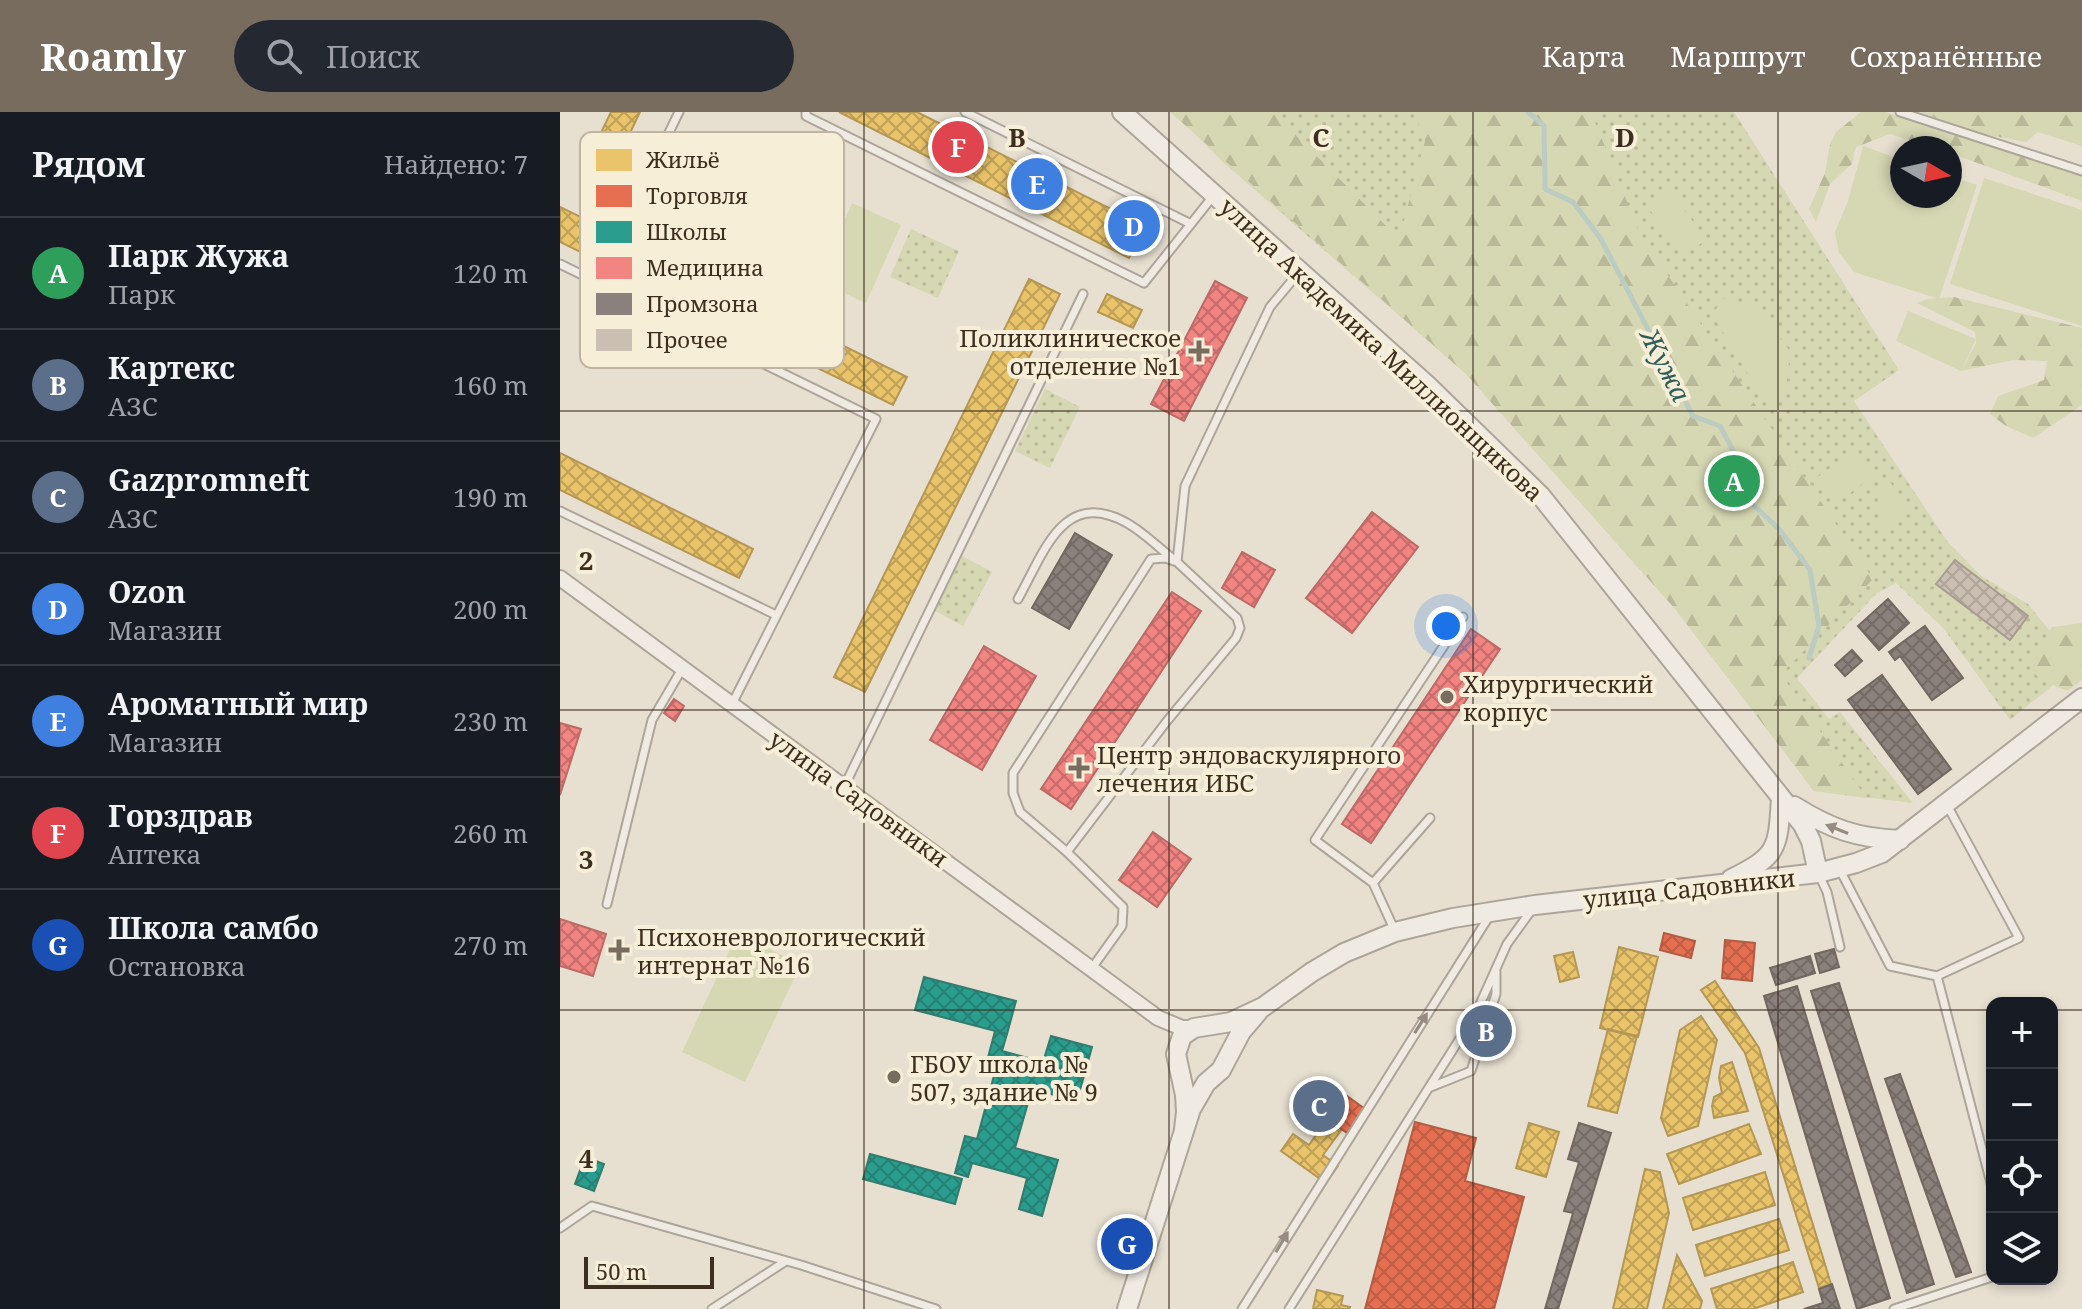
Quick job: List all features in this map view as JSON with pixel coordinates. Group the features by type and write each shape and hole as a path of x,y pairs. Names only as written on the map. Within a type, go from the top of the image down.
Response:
{"street":[{"name":"улица Академика Миллионщикова","path":"1122,112 1427,385 1541,496 1803,825 1811,841 1818,873"},
{"name":"улица Садовники","path":"560,578 1158,1018 1182,1028 1208,1028 1221,1036 1227,1056"},
{"name":"улица Садовники","path":"1197,1028 1231,1022 1263,1007 1344,953 1395,932 1453,918 1535,905 1818,873 1882,853 2082,698"},
{"path":"1719,885 1765,862 1777,841 1781,798 1837,830 1859,837 1900,840"},
{"name":"улица Садовники","path":"1184,1129 1200,1093 1221,1070 1241,1032 1263,1007"},
{"name":"улица Садовники","path":"1158,1018 1166,1029 1177,1059"},
{"path":"1127,1309 1184,1129 1185,1095 1177,1059 1178,1041 1197,1028"},
{"path":"1177,1059 1182,1070 1194,1078 1215,1075"}],"lane":[{"path":"669,132 679,112"},
{"path":"806,112 806,116 837,132"},
{"path":"965,112 1191,224"},
{"path":"1900,112 2082,171"},
{"path":"844,135 1144,283 1215,194"},
{"path":"560,264 580,274"},
{"path":"1177,562 1185,486 1270,307 1301,271"},
{"path":"844,787 1083,294"},
{"path":"732,704 876,419 772,368"},
{"path":"560,511 776,615"},
{"path":"1018,599 1056,531 1075,514 1088,511 1128,523 1177,562 1237,618 1240,628 1236,638 1167,721 1067,852"},
{"path":"1091,970 1122,926 1123,907 1067,852 1020,812 1013,793 1013,773 1151,559 1165,558 1177,562"},
{"path":"1395,932 1373,883 1315,840 1463,617"},
{"path":"607,904 652,720 682,669"},
{"path":"1839,868 1890,966 1937,976 2019,938 1947,805"},
{"path":"1373,883 1430,818"},
{"path":"1818,873 1827,892 1840,947"},
{"path":"1289,1309 1476,1013 1507,944 1535,905"},
{"path":"1242,1309 1491,912"},
{"path":"1429,1088 1471,1071 1496,994 1496,967"},
{"path":"1937,976 1986,1164"},
{"path":"560,1228 592,1206 786,1261 936,1309"},
{"path":"712,1309 786,1261"},
{"path":"1894,1309 1986,1279"}],"green space":[{"path":"1170,112 1273,112 1399,239 1425,141 1414,112 1591,112 1640,234 1873,579 1781,674 1866,798 1814,791 1676,610 1466,374"},
{"path":"1173,112 1734,112 1899,370 1854,401 1947,541 1981,576 2028,604 2078,665 2010,720 1944,629 1896,583 1877,593 1797,678 1829,719 1840,712 1913,803 1814,791 1676,610 1466,374 1223,162"},
{"path":"1861,112 1885,112 1960,136 1890,134 1856,147 1852,164 1830,184 1816,222 1809,209 1825,173 1830,144 1836,132"},
{"path":"1920,112 2082,112 2082,146 2038,132 2026,142 1972,132"},
{"path":"1962,137 2082,175 2082,201 1962,157"},
{"path":"1863,146 1890,156 1890,208 1962,208 1962,180 1977,185 1939,299 1854,272 1839,253 1835,232 1848,201"},
{"path":"1984,178 2082,210 2082,326 1950,284"},
{"path":"1671,191 1706,240 1682,257 1648,207"},
{"path":"852,203 901,225 866,303 844,293 844,221"},
{"path":"911,229 959,251 938,298 890,277"},
{"path":"1954,297 2082,328 2082,405 2033,438 2006,426 1990,414 1998,396 2044,380 2047,361 2013,360 1961,371 1976,343 1975,332 1917,303"},
{"path":"1722,298 1758,306 1790,352 1785,397 1776,401 1763,399 1713,316"},
{"path":"1908,311 1976,339 1961,371 1896,341"},
{"path":"1045,389 1080,407 1050,468 1015,451"},
{"path":"1857,450 1874,476 1834,504 1816,478"},
{"path":"1888,479 1910,512 1880,531 1877,486"},
{"path":"962,556 992,572 963,626 933,610"},
{"path":"2082,623 2082,680 2068,691 2040,680 2031,666 2052,627"},
{"path":"737,934 801,964 745,1082 682,1052"}],"building: Жильё":[{"path":"611,112 640,112 630,132 601,132"},
{"path":"839,112 917,112 1145,226 1129,258"},
{"path":"560,207 580,217 580,252 560,242"},
{"path":"1029,279 1060,294 865,692 834,677"},
{"path":"1107,294 1142,310 1133,328 1098,312"},
{"path":"844,346 907,377 893,405 817,368 844,368"},
{"path":"560,453 753,549 739,578 560,490"},
{"path":"1619,947 1658,957 1638,1037 1600,1028"},
{"path":"1573,952 1579,977 1560,982 1554,956"},
{"path":"1715,981 1759,1048 1831,1284 1819,1288 1745,1053 1701,990"},
{"path":"1701,1016 1717,1040 1698,1126 1668,1136 1661,1118 1680,1030"},
{"path":"1608,1029 1637,1036 1617,1113 1588,1106"},
{"path":"1732,1062 1748,1111 1714,1118 1714,1097 1722,1093 1719,1078 1721,1066"},
{"path":"1327,1119 1342,1129 1323,1155 1338,1166 1326,1183 1281,1151 1293,1134 1309,1145"},
{"path":"1529,1123 1559,1132 1546,1177 1516,1168"},
{"path":"1749,1124 1761,1154 1679,1184 1667,1154"},
{"path":"1645,1169 1660,1172 1669,1213 1647,1309 1613,1309"},
{"path":"1765,1172 1775,1205 1693,1230 1683,1198"},
{"path":"1779,1219 1789,1250 1705,1276 1696,1245"},
{"path":"1677,1255 1702,1301 1700,1309 1663,1309"},
{"path":"1793,1262 1803,1292 1753,1309 1717,1309 1711,1289"},
{"path":"1317,1290 1343,1296 1341,1305 1349,1309 1313,1309"}],"building: Торговля":[{"path":"1664,933 1695,941 1691,958 1660,950"},
{"path":"1725,940 1755,943 1752,981 1722,978"},
{"path":"1493,1014 1507,1017 1497,1050 1467,1041 1471,1022"},
{"path":"1329,1083 1365,1109 1347,1133 1312,1107"},
{"path":"1415,1122 1476,1138 1465,1181 1524,1197 1494,1309 1365,1309"}],"building: Школы":[{"path":"924,977 1016,1001 1007,1034 915,1010"},
{"path":"995,1031 1007,1034 1002,1051 1043,1062 1051,1036 1092,1047 1077,1101 1032,1089 1015,1148 1058,1160 1042,1216 1019,1209 1027,1178 972,1163 968,1177 955,1173 965,1136 977,1139 996,1068 986,1065"},
{"path":"870,1154 962,1179 955,1204 863,1179"},
{"path":"585,1157 604,1164 594,1191 575,1184"}],"building: Медицина":[{"name":"Поликлиническое отделение №1","path":"1215,281 1247,298 1184,421 1151,404"},
{"path":"1372,512 1418,547 1352,633 1306,598"},
{"path":"1242,552 1275,570 1254,607 1222,588"},
{"path":"1172,592 1201,611 1071,809 1041,789"},
{"name":"Хирургический корпус","path":"1471,629 1500,649 1371,843 1342,824"},
{"path":"984,646 1036,676 982,770 930,740"},
{"path":"674,699 684,706 675,721 664,713"},
{"path":"560,723 581,729 560,795"},
{"path":"1153,832 1191,859 1157,907 1119,880"},
{"path":"560,919 606,934 593,976 560,966"}],"building: Промзона":[{"path":"1075,533 1112,555 1069,629 1032,608"},
{"path":"1888,599 1909,623 1879,650 1858,626"},
{"path":"1925,626 1963,678 1932,700 1900,656 1895,660 1889,652"},
{"path":"1852,650 1862,661 1845,676 1835,665"},
{"path":"1882,675 1951,769 1918,794 1848,700"},
{"path":"1834,949 1839,967 1820,973 1815,954"},
{"path":"1810,956 1815,973 1776,985 1770,968"},
{"path":"1839,983 1934,1284 1907,1293 1811,991"},
{"path":"1797,986 1890,1298 1857,1309 1764,996"},
{"path":"1900,1074 1971,1272 1956,1277 1885,1079"},
{"path":"1579,1123 1611,1133 1558,1309 1545,1309 1573,1213 1564,1211 1579,1162 1568,1159"},
{"path":"1832,1284 1840,1309 1804,1309 1823,1303 1819,1289"}],"building: Прочее":[{"path":"1955,560 2028,616 2010,640 1936,584"}],"waterway":[{"name":"Жужа","path":"1528,112 1544,126 1545,189 1573,202 1601,239 1693,416 1720,426 1748,479 1750,502 1779,529 1810,570 1819,626 1809,658"}],"place":[{"name":"Горздрав","path":"958,147"},
{"name":"Ароматный мир","path":"1037,184"},
{"name":"Ozon","path":"1134,226"},
{"name":"Поликлиническое отделение №1","path":"1199,351"},
{"name":"Парк Жужа","path":"1734,481"},
{"name":"Хирургический корпус","path":"1447,697"},
{"name":"Центр эндоваскулярного лечения ИБС","path":"1079,768"},
{"name":"Психоневрологический интернат №16","path":"619,950"},
{"name":"Картекс","path":"1486,1031"},
{"name":"ГБОУ школа № 507, здание № 9","path":"894,1077"},
{"name":"Gazpromneft","path":"1319,1106"},
{"name":"Школа самбо","path":"1127,1244"}]}
